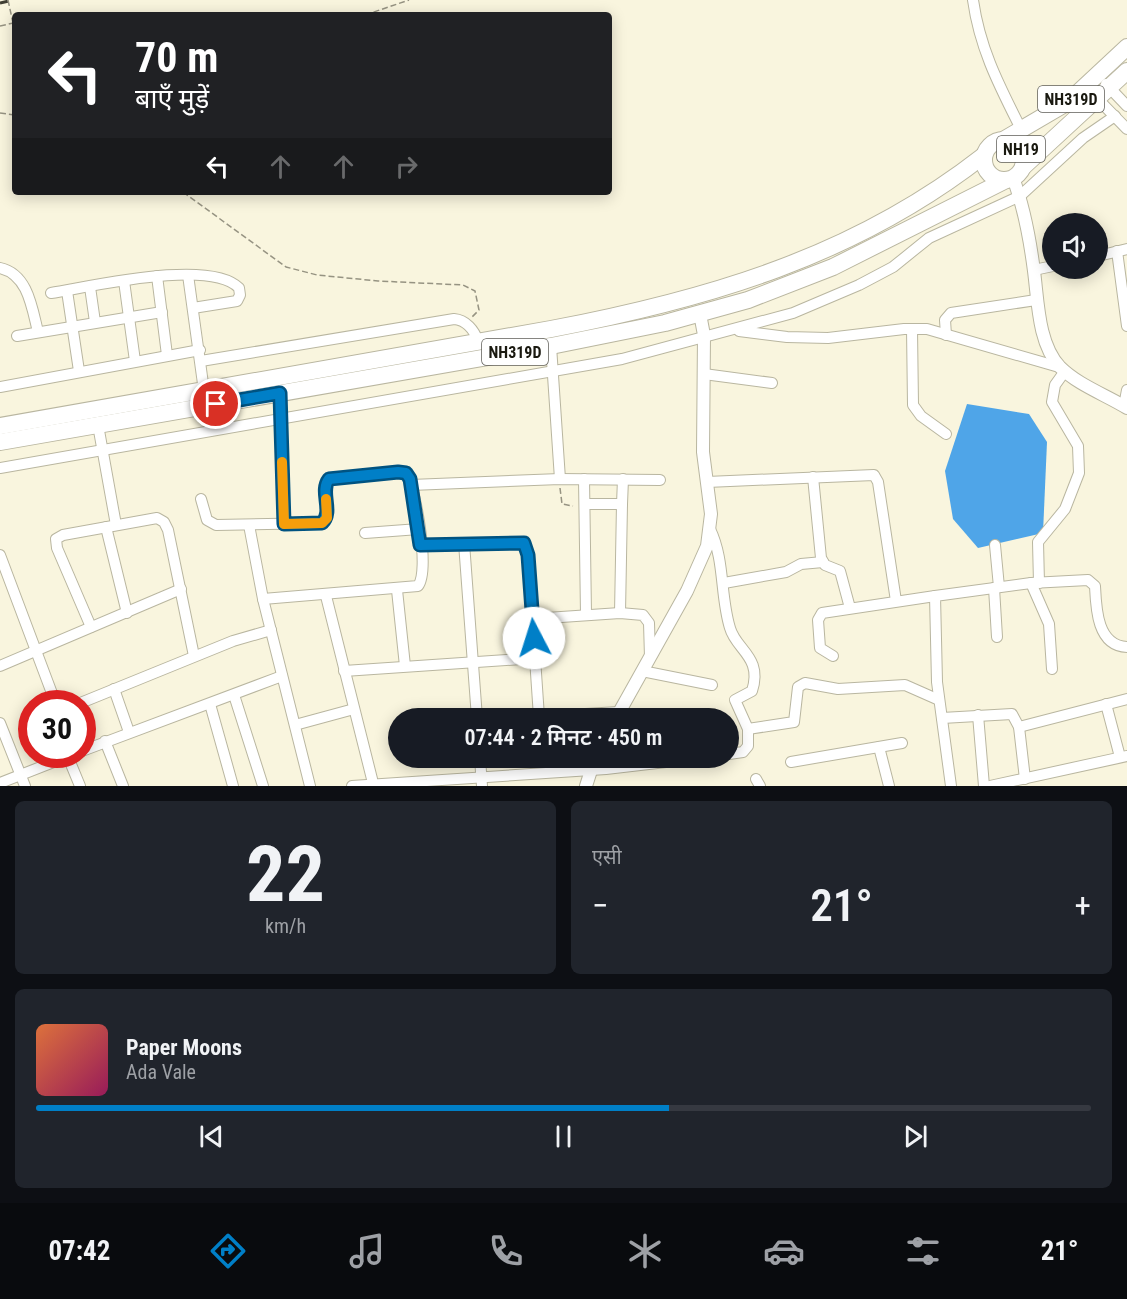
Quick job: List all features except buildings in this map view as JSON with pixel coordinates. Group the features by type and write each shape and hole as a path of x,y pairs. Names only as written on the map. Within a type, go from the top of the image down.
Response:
{"highway":[{"name":"NH319D","path":"1005,139 1022,132 1122,72 1127,47"},
{"name":"NH319D","path":"0,442 550,346 700,314 786,287 833,267 1014,175 1098,87"},
{"name":"NH19","path":"1005,139 1019,146 1023,152 1014,175 998,179 986,171 983,156 991,144 1005,139"},
{"name":"NH319D","path":"0,426 471,329 634,313 725,289 877,226 946,185 983,156"}],"street":[{"path":"973,0 979,38 987,60 1022,132"},
{"path":"1098,87 1127,106"},
{"path":"1098,87 1114,116 1127,129"},
{"path":"0,468 622,359 793,313 859,285 893,267 929,238 1020,196 1083,138 1114,116"},
{"path":"1014,175 1034,270 1036,300 1051,351 1062,369"},
{"path":"1122,250 1127,326"},
{"path":"0,268 9,270 19,278 29,298 38,333"},
{"path":"1034,270 1042,268"},
{"path":"188,275 203,386"},
{"path":"51,293 157,276 188,275 234,284 239,288 240,295 234,302 193,308"},
{"path":"157,276 167,355"},
{"path":"124,281 135,361"},
{"path":"90,287 95,322"},
{"path":"67,291 79,371"},
{"path":"946,335 945,320 951,313 1036,300"},
{"path":"17,336 162,312"},
{"path":"621,708 702,560 710,529 711,514 702,427 704,338 700,314"},
{"path":"0,387 167,355 201,359 453,319 471,329"},
{"path":"733,331 788,337 828,338 912,329 946,335 1062,369 1126,407 1127,390"},
{"path":"912,329 913,405 921,416 946,434"},
{"path":"550,346 560,479"},
{"path":"1052,669 1050,624 1035,583 1038,542 1065,509 1079,473 1078,446 1052,402 1055,385 1062,369"},
{"path":"704,374 772,383"},
{"path":"280,393 284,524"},
{"path":"98,424 104,450 111,526 126,613"},
{"path":"201,499 205,516 211,523 249,525 322,523 327,514 325,486 333,478 398,472 408,475 419,529 422,581 414,588 263,600"},
{"path":"707,482 870,474 877,478 896,601"},
{"path":"813,477 823,562"},
{"path":"411,485 560,479 660,480"},
{"path":"584,479 586,614"},
{"path":"620,613 623,479"},
{"path":"586,504 622,504"},
{"path":"91,627 57,548 56,538 152,517 161,519 168,530 194,656"},
{"path":"249,525 263,600 310,786"},
{"path":"365,533 419,529"},
{"path":"710,529 724,583 730,629 747,652 753,670 752,691 735,700 748,729 747,748 739,753"},
{"path":"464,543 476,708"},
{"path":"420,545 524,543 528,555 539,708"},
{"path":"995,545 997,637"},
{"path":"0,555 51,690"},
{"path":"724,583 786,572 801,564 823,562 840,571 850,608"},
{"path":"833,656 820,648 819,616 825,611 1035,583 1092,581 1095,586 1096,611 1101,627 1111,642 1127,647"},
{"path":"0,666 181,590"},
{"path":"397,590 405,666"},
{"path":"326,596 373,783"},
{"path":"935,596 935,660 951,786"},
{"path":"532,619 586,614 643,615 647,619 650,657"},
{"path":"96,696 233,640 271,630"},
{"path":"344,671 536,658"},
{"path":"642,671 712,685"},
{"path":"96,745 282,676"},
{"path":"748,729 789,725 794,722 798,687 805,683 838,689 905,685 939,700"},
{"path":"114,689 129,732"},
{"path":"234,695 263,786"},
{"path":"1019,727 1127,699"},
{"path":"210,704 232,786"},
{"path":"990,786 1124,756 1106,704"},
{"path":"295,725 354,709"},
{"path":"942,718 1008,713 1016,717 1025,779"},
{"path":"978,716 984,786"},
{"path":"0,723 25,786"},
{"path":"105,741 123,786"},
{"path":"791,762 902,742"},
{"path":"879,747 889,786"},
{"path":"0,783 39,768"},
{"path":"75,768 80,786"},
{"path":"586,786 591,768"},
{"path":"352,786 373,783 482,781 615,768"}],"path":[{"path":"8,0 12,18"},
{"path":"374,12 409,0"},
{"path":"187,195 286,267 317,274 378,282 471,287 478,298 479,310 471,329"},
{"path":"560,479 562,504 566,506 586,504"}],"water":[{"path":"967,404 1029,414 1047,442 1043,533 978,548 953,519 945,471"}],"railway":[{"path":"0,3 13,0"}],"slow traffic":[{"path":"282,462 284,524 322,523 327,518 326,499"}],"route":[{"path":"216,404 280,393 284,524 325,521 327,514 325,486 329,479 402,472 406,473 410,479 420,545 524,543 528,555 534,638"}]}
